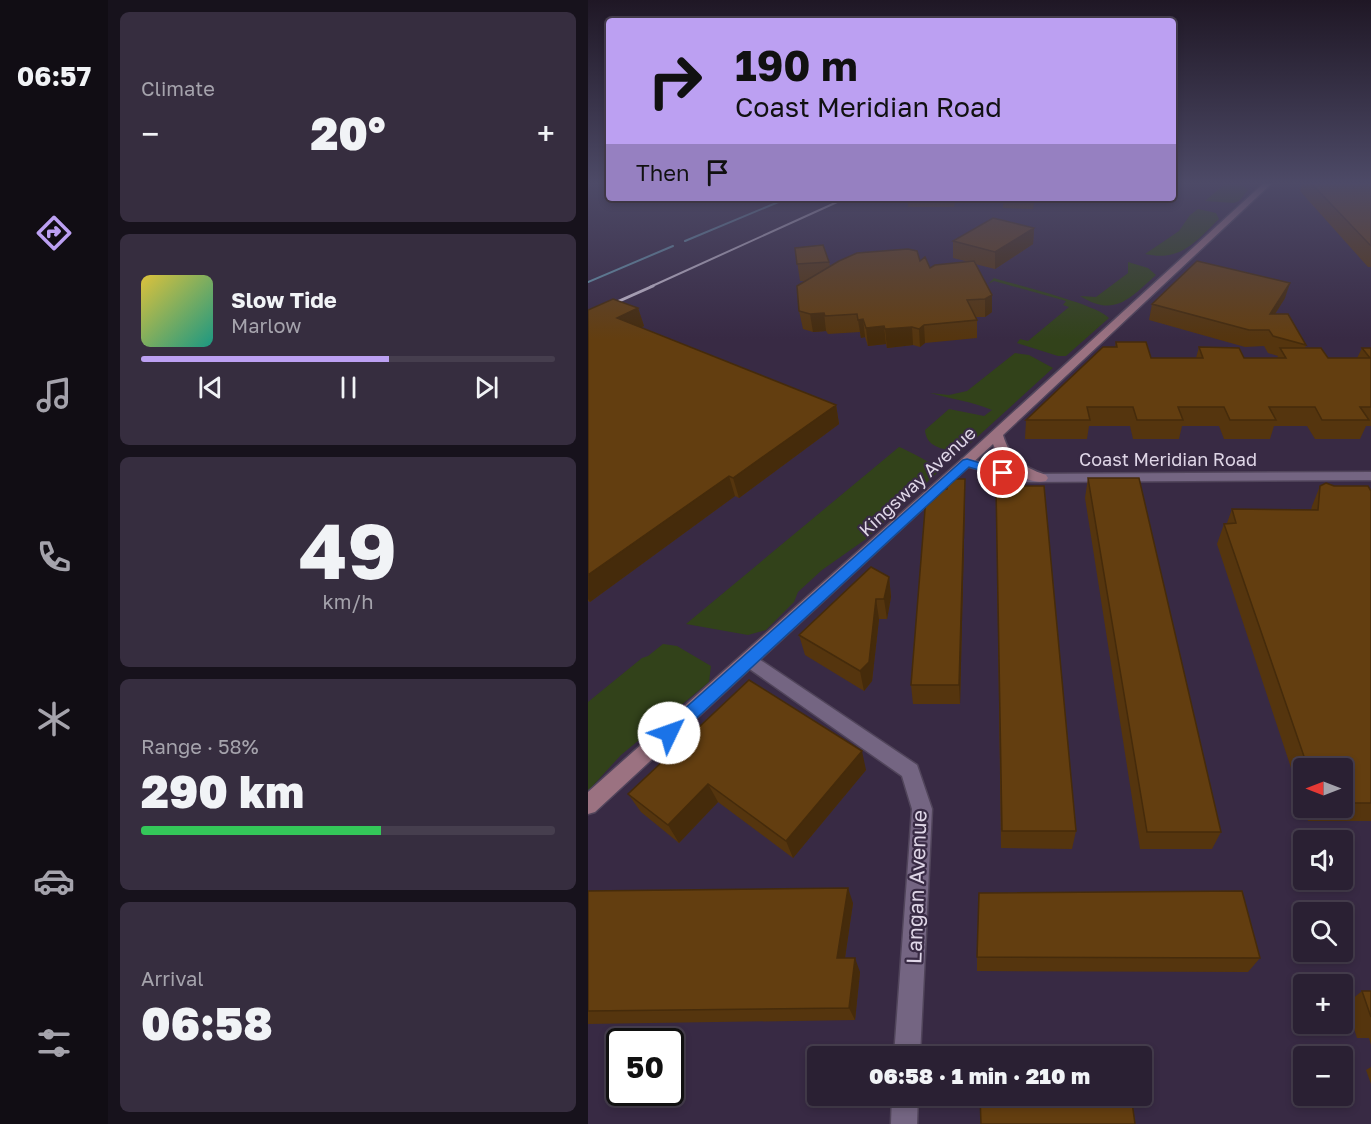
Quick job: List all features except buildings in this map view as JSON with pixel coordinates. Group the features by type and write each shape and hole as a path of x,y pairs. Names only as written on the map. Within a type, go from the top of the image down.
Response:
{"main road":[{"name":"Kingsway Avenue","path":"588,805 997,435 1213,234"},
{"path":"997,435 1000,447 1011,464 1041,478"}],"street":[{"name":"Coast Meridian Road","path":"967,462 1011,475 1041,478 1371,476"},
{"name":"Langan Avenue","path":"750,660 910,771 922,809 908,1046"},
{"path":"904,1124 905,1106"}],"green space":[{"path":"1174,234 1203,234 1178,253 1158,256 1145,254"},
{"path":"1128,262 1148,268 1156,275 1130,298 1113,305 1092,302 1080,296 1096,297 1128,273"},
{"path":"994,278 1073,301 1109,318 1066,356 1058,356 1017,343 1020,339 1028,341 1069,307 1063,305 1066,301 994,281 988,284"},
{"path":"1015,353 1029,355 1053,368 963,450 939,448 929,441 925,430 949,409 984,416 992,410 930,393 949,395 967,391"},
{"path":"899,447 932,464 938,469 937,473 866,539 822,570 798,592 794,602 766,630 748,635 686,624"},
{"path":"663,644 677,646 711,666 709,682 621,755 588,791 588,702"}],"waterway":[{"path":"685,241 701,234"},
{"path":"588,282 673,246"}],"railway":[{"path":"650,287 766,234"},
{"path":"588,315 653,286"}],"route":[{"path":"669,733 967,462 1003,473"}]}
